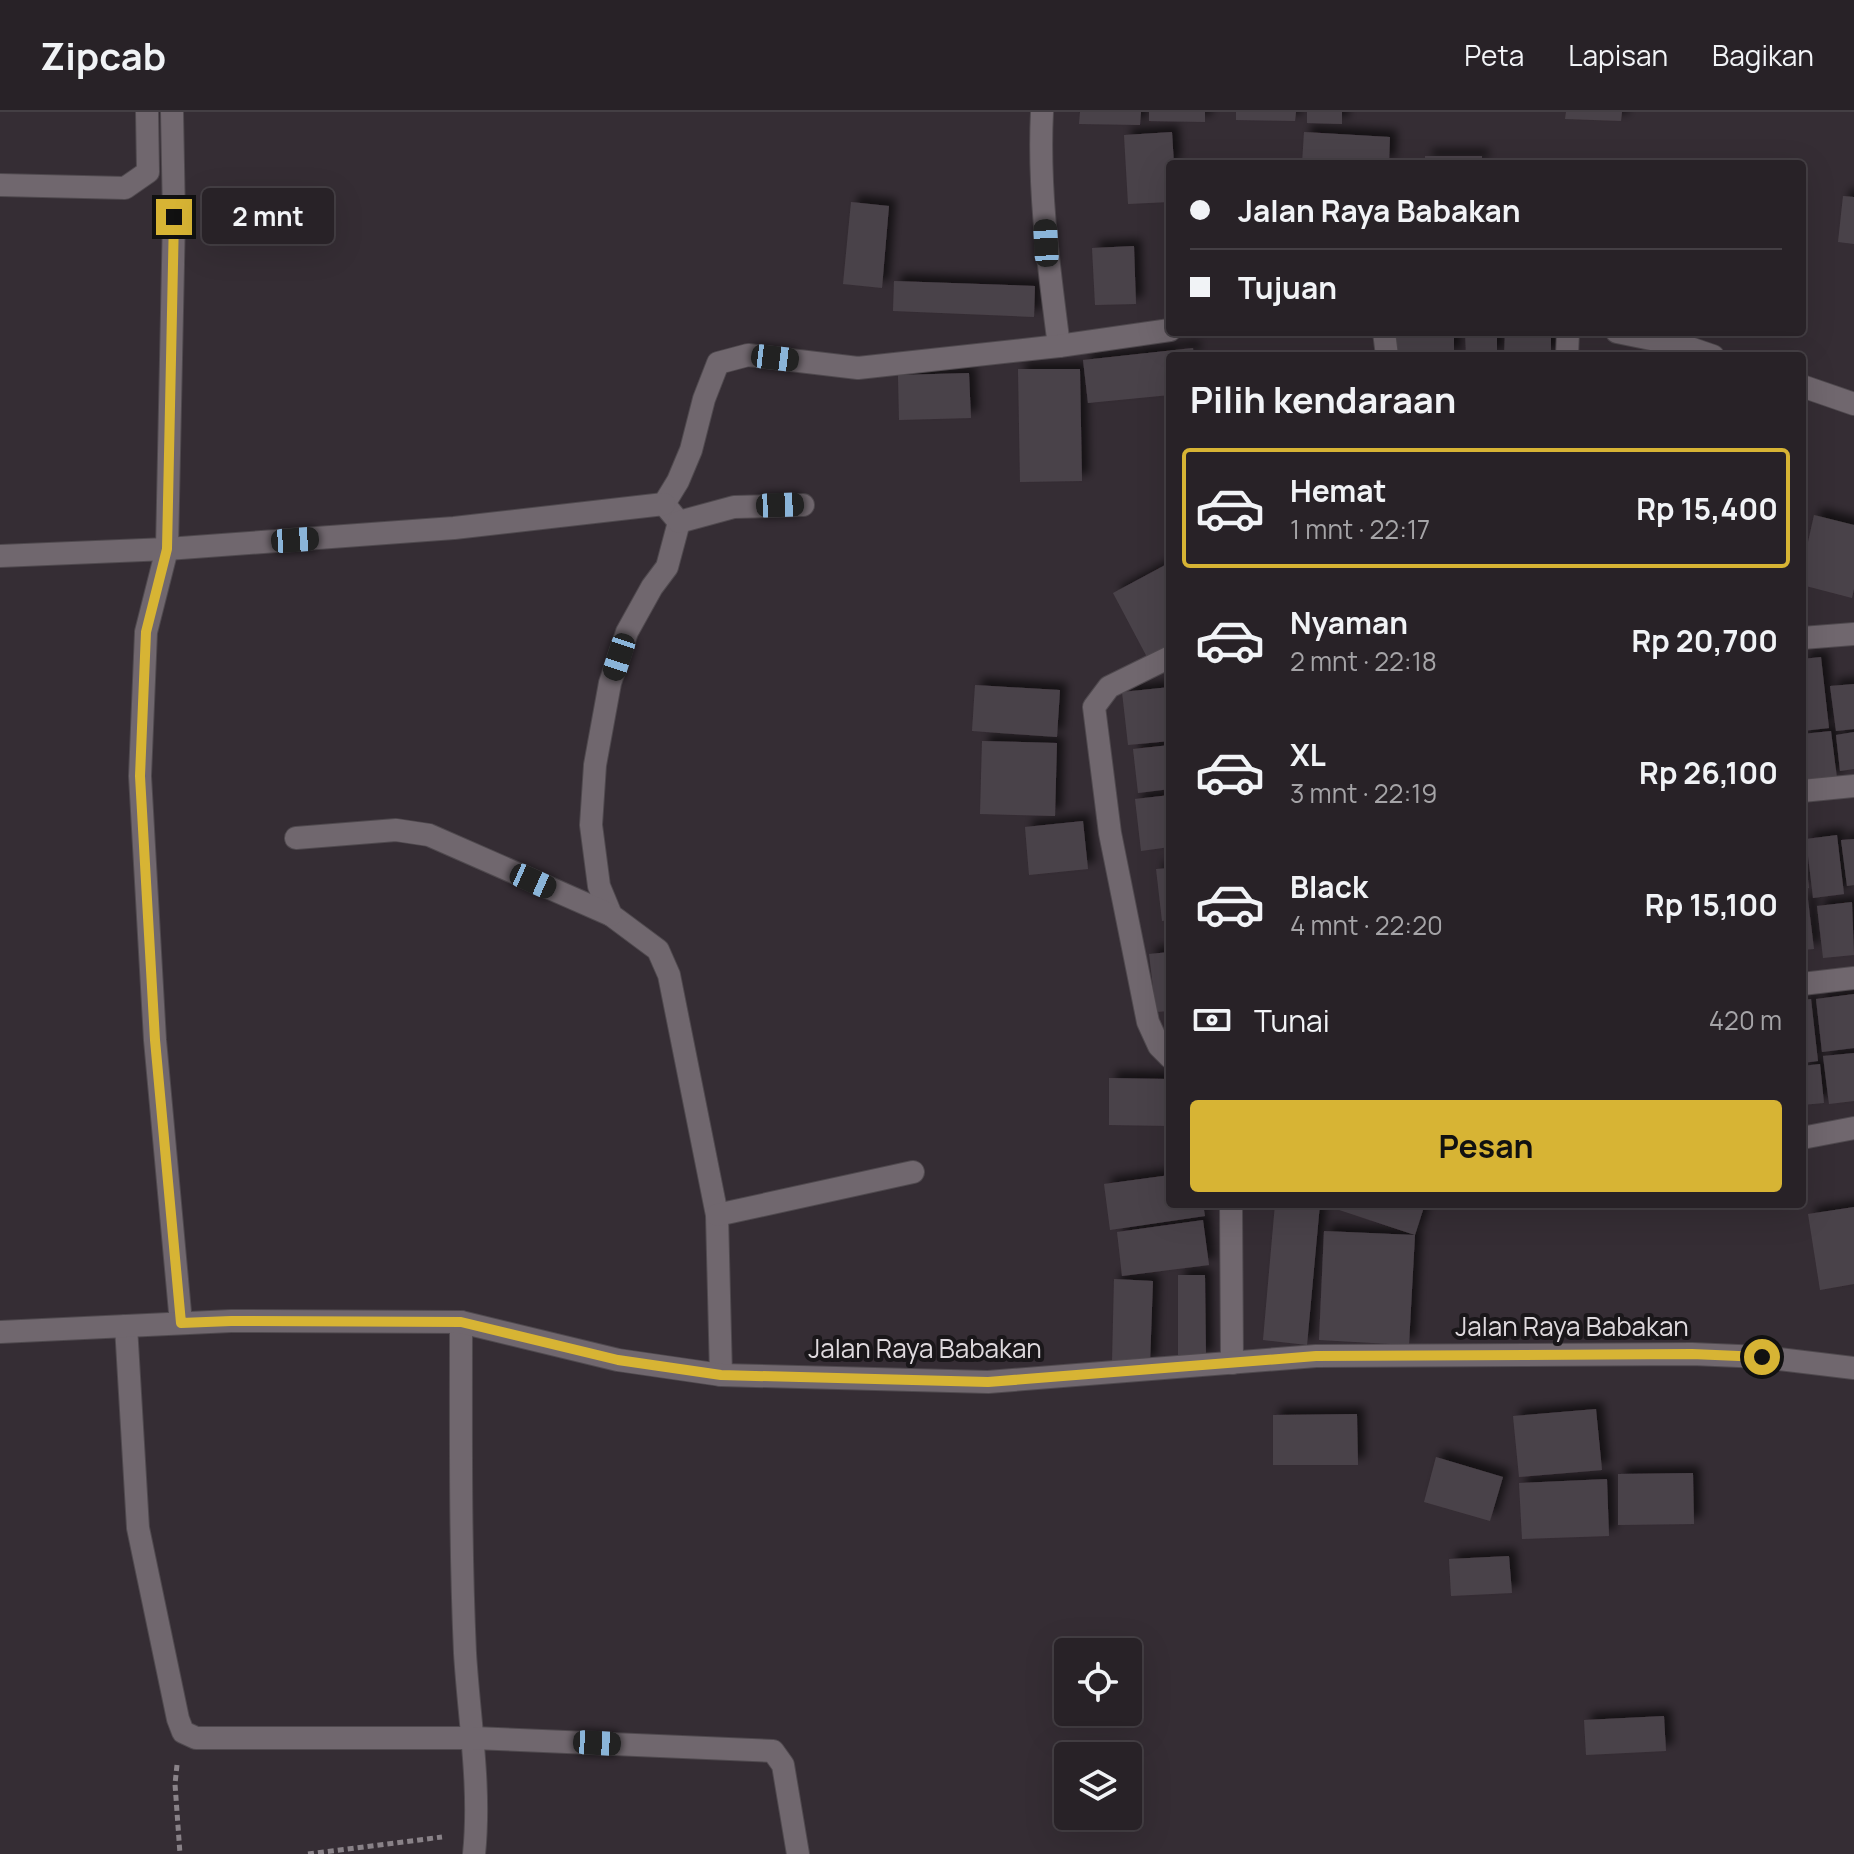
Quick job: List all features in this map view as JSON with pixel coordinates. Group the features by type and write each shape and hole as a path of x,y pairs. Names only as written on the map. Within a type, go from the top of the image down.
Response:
{"street":[{"path":"0,185 125,188 148,172 147,112"},
{"path":"172,112 174,217 167,549 146,632 140,776 155,1040 181,1323"},
{"path":"1042,112 1046,243 1059,346"},
{"path":"664,504 691,450 704,399 718,363 748,355 858,368 1059,346 1166,331"},
{"path":"1637,336 1701,352"},
{"path":"1806,387 1854,404"},
{"path":"0,556 167,549 454,528 664,504"},
{"path":"664,504 679,522"},
{"path":"679,522 734,507 803,505"},
{"path":"611,915 599,886 591,825 595,765 610,683 627,632 667,567 679,522"},
{"path":"1806,638 1854,634"},
{"path":"1166,659 1109,687 1094,707 1110,833 1148,1022 1159,1046 1166,1053"},
{"path":"1806,791 1854,786"},
{"path":"296,838 396,830 429,835 611,915 658,950 669,975 717,1215 721,1375"},
{"path":"1806,984 1854,978"},
{"path":"1806,1137 1854,1128"},
{"path":"717,1215 913,1172"},
{"path":"1231,1208 1232,1363"},
{"name":"Jalan Raya Babakan","path":"0,1332 231,1321 461,1322 618,1360 721,1375 988,1382 1316,1356 1692,1354 1762,1357 1854,1368"},
{"path":"461,1322 461,1511 466,1655 473,1738 475,1844"},
{"path":"126,1326 138,1528 183,1732 196,1738 473,1738 773,1751 783,1765 798,1854"}],"path":[{"path":"180,1854 175,1784 183,1732"},
{"path":"308,1854 475,1844"}],"building":[{"path":"1080,112 1141,112 1140,125 1079,124"},
{"path":"1149,112 1205,112 1205,122 1149,121"},
{"path":"1236,112 1296,112 1295,121 1236,120"},
{"path":"1307,112 1342,112 1342,124 1307,123"},
{"path":"1566,112 1622,112 1621,121 1565,119"},
{"path":"1172,132 1174,160 1166,160 1166,202 1128,204 1124,135"},
{"path":"1304,132 1390,137 1389,160 1302,160"},
{"path":"1425,156 1482,156 1482,160 1425,160"},
{"path":"1843,196 1854,197 1854,244 1838,242"},
{"path":"851,202 889,206 882,288 843,284"},
{"path":"1134,246 1136,304 1095,305 1092,248"},
{"path":"894,281 1035,286 1034,317 893,311"},
{"path":"1395,336 1454,336 1454,352 1396,352"},
{"path":"1465,336 1497,336 1497,352 1466,352"},
{"path":"1505,336 1551,336 1551,352 1504,352"},
{"path":"1193,348 1194,352 1166,352 1166,395 1088,403 1083,360"},
{"path":"1018,369 1080,369 1082,481 1020,482"},
{"path":"969,373 971,418 899,420 898,375"},
{"path":"1814,515 1854,525 1852,598 1806,586 1806,551"},
{"path":"1166,565 1166,650 1148,659 1113,593"},
{"path":"1821,657 1829,728 1806,731 1806,659"},
{"path":"1854,684 1854,729 1836,731 1830,686"},
{"path":"975,685 1060,690 1057,737 972,731"},
{"path":"1166,687 1166,741 1128,745 1122,692"},
{"path":"1831,731 1837,778 1806,782 1806,734"},
{"path":"1854,732 1854,769 1840,771 1836,735"},
{"path":"982,741 1057,743 1055,816 980,814"},
{"path":"1166,745 1166,790 1138,793 1133,749"},
{"path":"1166,795 1166,848 1141,851 1135,799"},
{"path":"1083,821 1088,869 1029,875 1025,827"},
{"path":"1837,835 1844,894 1813,898 1806,839"},
{"path":"1854,839 1854,885 1847,886 1841,840"},
{"path":"1806,862 1809,888 1806,888"},
{"path":"1166,868 1166,920 1162,921 1156,869"},
{"path":"1806,900 1808,900 1814,949 1806,950"},
{"path":"1852,902 1854,955 1823,958 1817,906"},
{"path":"1166,952 1166,1011 1156,1012 1149,954"},
{"path":"1854,994 1854,1048 1822,1052 1816,999"},
{"path":"1811,999 1818,1061 1806,1062 1806,1000"},
{"path":"1854,1053 1854,1101 1829,1104 1823,1056"},
{"path":"1820,1064 1824,1103 1806,1105 1806,1066"},
{"path":"1109,1078 1166,1079 1166,1126 1109,1125"},
{"path":"1166,1176 1166,1208 1204,1208 1205,1216 1110,1230 1104,1184"},
{"path":"1854,1207 1854,1284 1820,1290 1808,1214"},
{"path":"1275,1208 1320,1208 1307,1345 1263,1340"},
{"path":"1333,1208 1424,1208 1415,1235"},
{"path":"1203,1220 1209,1265 1122,1276 1117,1232"},
{"path":"1324,1231 1415,1235 1409,1345 1319,1340"},
{"path":"1178,1275 1205,1275 1206,1358 1178,1358"},
{"path":"1114,1279 1153,1281 1150,1364 1112,1363"},
{"path":"1596,1409 1602,1470 1519,1477 1513,1416"},
{"path":"1357,1414 1358,1465 1273,1465 1273,1415"},
{"path":"1436,1457 1503,1477 1490,1521 1424,1502"},
{"path":"1693,1473 1694,1524 1618,1525 1618,1474"},
{"path":"1607,1479 1609,1536 1522,1539 1519,1483"},
{"path":"1509,1556 1512,1593 1451,1596 1449,1559"},
{"path":"1664,1716 1666,1751 1586,1755 1584,1720"}],"route":[{"path":"174,217 167,549 146,632 140,776 155,1040 181,1323 461,1322 618,1360 721,1375 988,1382 1316,1356 1692,1354 1762,1357"}]}
